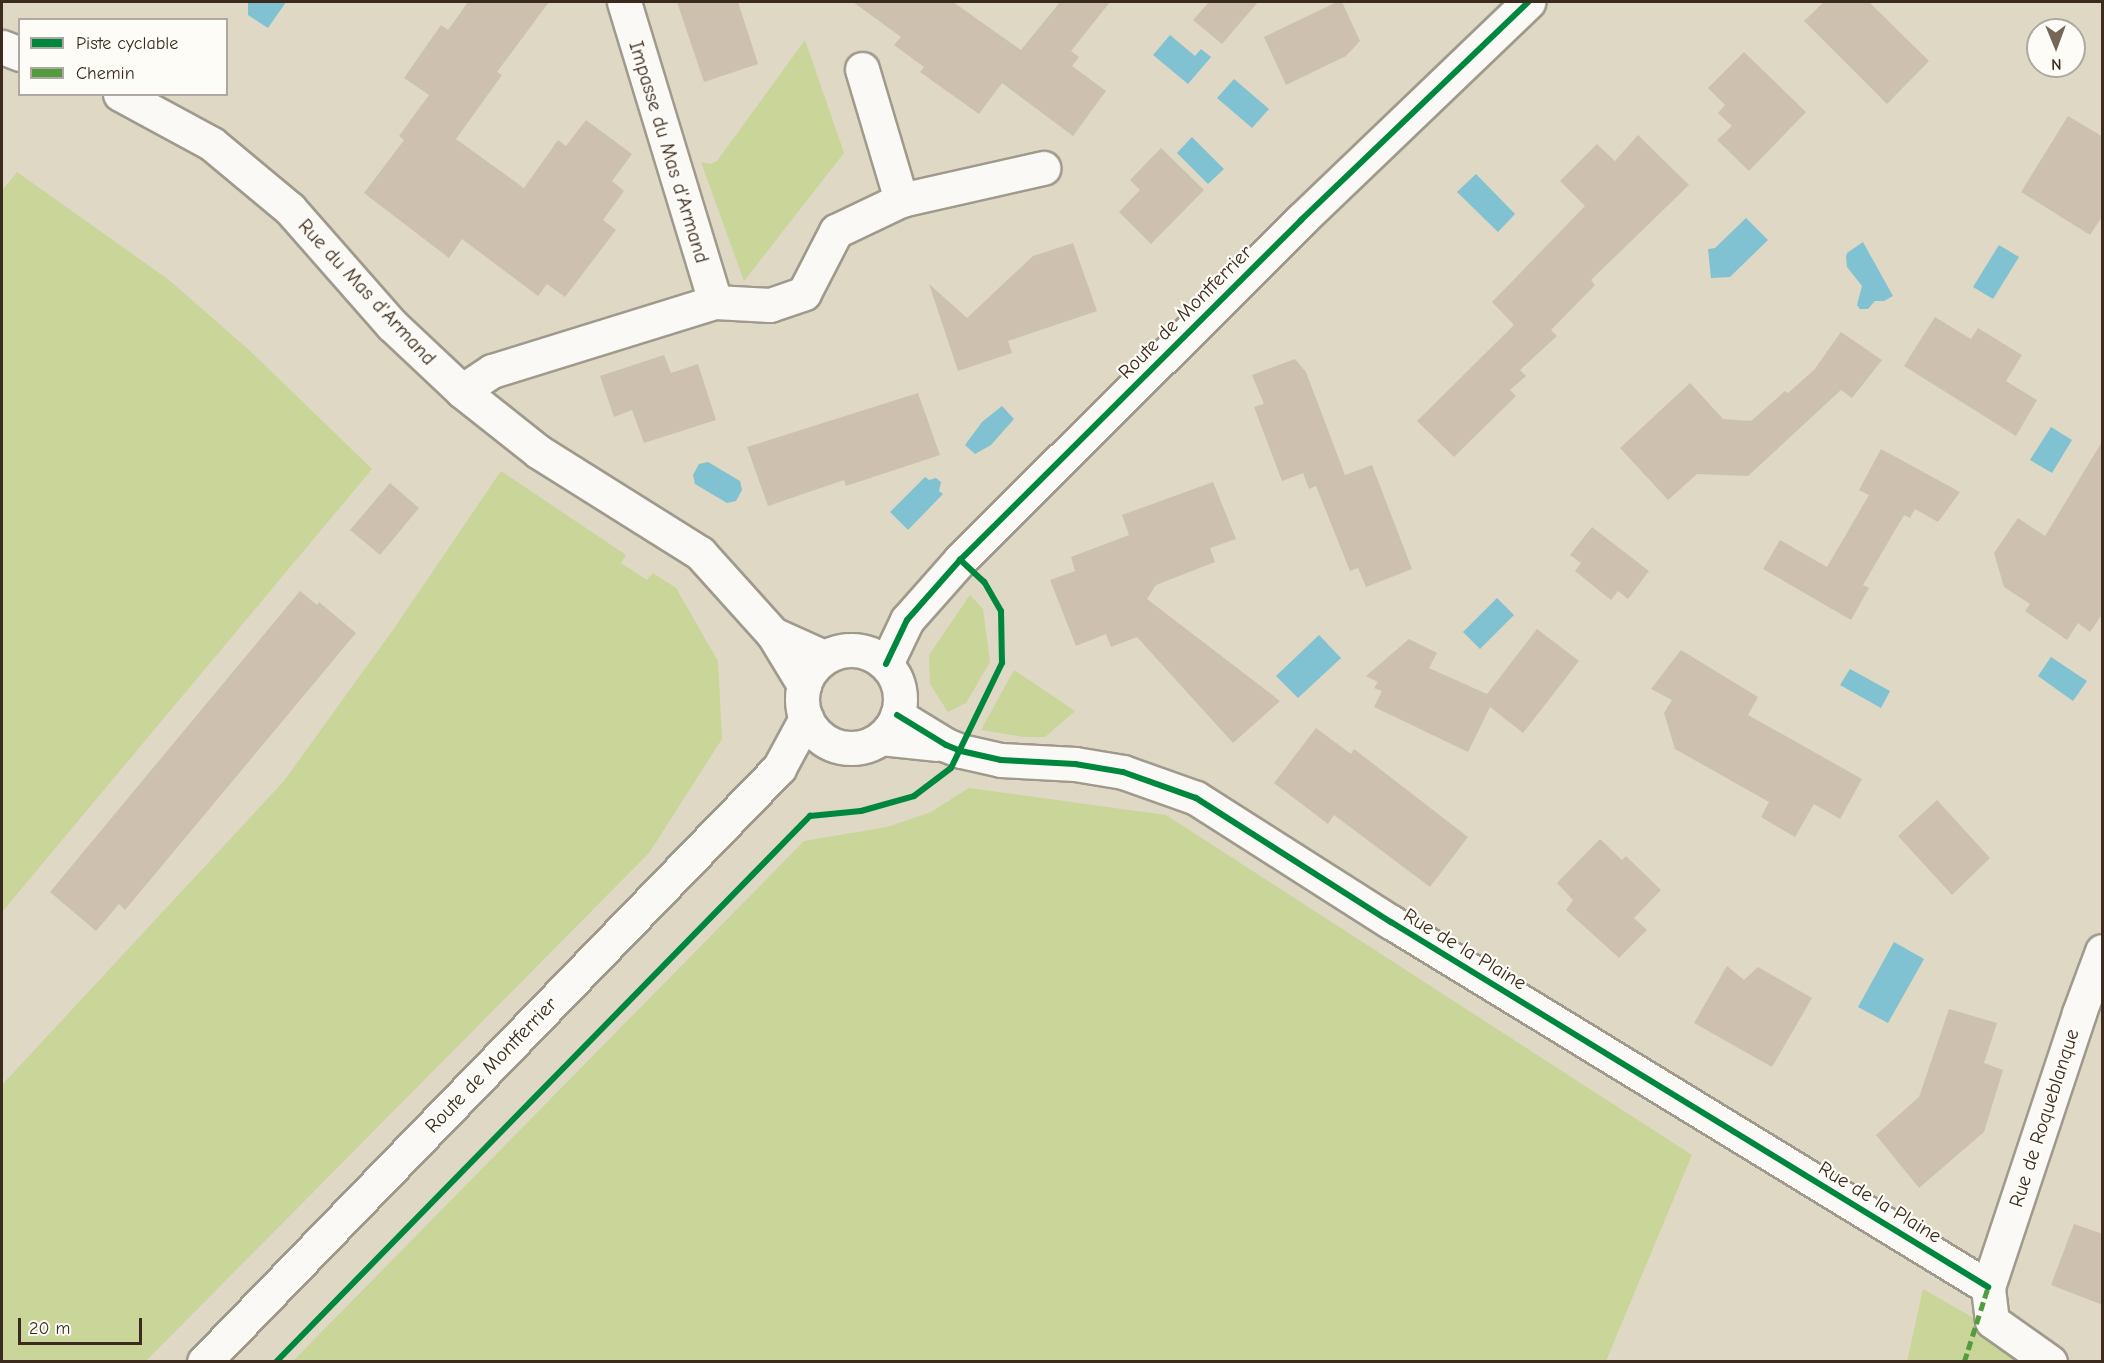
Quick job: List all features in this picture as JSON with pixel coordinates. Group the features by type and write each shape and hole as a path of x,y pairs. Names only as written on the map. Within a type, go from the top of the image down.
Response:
{"street":[{"name":"Impasse du Mas d'Armand","path":"624,2 715,302"},
{"name":"Route de Montferrier","path":"872,657 968,552 1301,220 1528,2"},
{"path":"2,47 18,53"},
{"path":"862,69 901,200"},
{"name":"Rue du Mas d'Armand","path":"124,96 212,144 290,209 392,325 462,391 539,452 700,553 773,634 804,685"},
{"path":"462,391 492,371 715,302 770,305 804,293 836,231 901,200 1043,168"},
{"name":"Rue du Mas d'Armand","path":"773,634 824,657"},
{"path":"840,651 872,657 899,687 889,726 869,745 854,748 816,730 802,701 804,685 811,669 824,657 840,651"},
{"name":"Rue de la Plaine","path":"889,726 946,746 1001,760 1075,764 1123,772 1196,798 1390,922 1988,1287"},
{"name":"Route de Montferrier","path":"204,1362 816,730"},
{"name":"Rue de Roqueblanque","path":"1988,1287 2091,1018 2103,951"},
{"path":"1988,1287 1992,1321 2050,1362"}],"green space":[{"path":"805,40 844,153 744,281 701,162 711,164 717,161"},
{"path":"17,172 169,280 250,351 372,469 2,912 2,191"},
{"path":"501,471 626,555 621,563 647,580 653,573 676,588 718,661 722,739 649,853 146,1361 2,1361 2,1085 284,781 395,627"},
{"path":"970,595 983,609 990,662 966,703 948,712 930,684 929,655"},
{"path":"1014,670 1075,711 1045,737 1024,737 981,730"},
{"path":"969,788 1166,815 1692,1155 1606,1361 293,1361 804,841 887,827 931,812"},
{"path":"1923,1289 2049,1361 1907,1362"}],"water":[{"path":"248,2 286,2 268,28 248,15"},
{"path":"1170,35 1195,56 1201,49 1211,57 1188,84 1153,55"},
{"path":"1234,79 1269,109 1252,128 1217,98"},
{"path":"1192,137 1224,169 1208,184 1177,153"},
{"path":"1476,174 1515,214 1498,232 1457,192"},
{"path":"1746,218 1768,240 1730,277 1711,278 1708,249 1715,248"},
{"path":"1863,242 1893,296 1884,301 1875,301 1868,309 1860,309 1857,305 1862,286 1847,267 1846,257 1847,253"},
{"path":"1999,245 2019,257 1993,299 1973,287"},
{"path":"1002,406 1014,419 991,445 975,454 965,445 982,422"},
{"path":"2051,427 2072,440 2052,473 2030,460"},
{"path":"708,462 740,481 742,490 736,501 727,503 695,484 693,475 699,464"},
{"path":"925,477 929,480 936,478 941,482 939,491 943,494 908,530 890,512"},
{"path":"1497,598 1514,615 1480,649 1463,632"},
{"path":"1319,635 1341,658 1298,698 1276,676"},
{"path":"2051,657 2087,681 2073,701 2038,676"},
{"path":"1850,669 1890,691 1881,708 1840,685"},
{"path":"1894,942 1924,959 1888,1023 1858,1007"}],"building":[{"path":"468,2 549,2 497,72 502,75 456,139 524,188 558,140 566,146 586,120 632,154 612,181 624,191 603,220 616,230 565,297 547,284 538,296 462,239 449,258 364,193 404,140 399,136 429,95 404,78 441,25 448,30"},
{"path":"677,2 738,2 758,64 704,82"},
{"path":"853,2 953,2 1021,50 1060,2 1110,2 1071,51 1079,57 1072,66 1106,91 1073,136 1002,83 979,114 920,72 924,67 894,45 901,37"},
{"path":"1209,2 1258,2 1222,44 1193,20"},
{"path":"1337,2 1342,2 1360,41 1346,56 1286,85 1264,37"},
{"path":"1824,2 1869,2 1929,61 1887,104 1804,21"},
{"path":"1744,52 1806,112 1749,171 1717,140 1732,126 1718,113 1725,105 1708,88"},
{"path":"2068,116 2103,137 2103,215 2090,235 2021,192"},
{"path":"1638,135 1689,185 1591,280 1595,285 1551,330 1557,336 1520,370 1526,376 1510,390 1516,396 1454,457 1417,421 1514,325 1492,302 1585,206 1560,181 1597,144 1615,161"},
{"path":"1161,148 1204,190 1151,244 1119,212 1140,190 1130,180"},
{"path":"1073,243 1097,311 1008,341 1012,353 958,371 929,284 967,318 1033,256"},
{"path":"1935,317 1971,339 1978,328 2022,355 2006,381 2037,400 2016,436 1904,366"},
{"path":"1841,332 1882,360 1852,398 1841,390 1748,476 1697,474 1668,500 1620,448 1690,383 1723,419 1751,421 1785,391 1788,393 1814,370"},
{"path":"664,355 671,373 698,364 716,420 644,443 632,410 614,417 600,376"},
{"path":"1295,359 1306,372 1345,475 1372,465 1412,569 1366,587 1358,568 1350,571 1316,486 1309,489 1303,473 1282,481 1254,407 1264,404 1252,375"},
{"path":"918,393 940,455 846,486 844,480 768,506 747,447"},
{"path":"2103,440 2103,613 2090,632 2078,623 2067,640 2025,611 2030,604 2004,587 1994,553 2018,518 2045,536"},
{"path":"1881,449 1960,492 1938,522 1915,509 1910,518 1904,515 1863,585 1869,588 1851,620 1763,569 1780,540 1827,567 1869,495 1859,490"},
{"path":"1213,482 1236,539 1210,548 1215,562 1156,585 1147,599 1280,701 1233,743 1137,637 1111,647 1106,634 1076,646 1050,580 1075,571 1071,557 1129,535 1122,515"},
{"path":"390,483 419,508 380,555 350,530"},
{"path":"1592,527 1649,571 1628,599 1618,591 1611,600 1575,571 1581,563 1570,555"},
{"path":"300,591 317,605 319,602 356,633 125,910 119,904 96,931 50,892"},
{"path":"1537,629 1579,661 1523,733 1490,707 1468,752 1374,707 1382,691 1374,688 1378,682 1366,676 1409,639 1437,653 1429,668 1487,694"},
{"path":"1681,650 1758,697 1748,715 1862,779 1840,819 1814,804 1795,837 1761,817 1769,802 1675,749 1664,713 1672,700 1651,689"},
{"path":"1316,728 1351,754 1354,749 1468,837 1430,887 1334,815 1328,824 1274,783"},
{"path":"1937,800 1990,858 1952,895 1898,836"},
{"path":"1600,839 1622,860 1626,856 1661,890 1634,918 1647,930 1619,958 1566,910 1573,900 1557,883"},
{"path":"1727,966 1744,980 1758,967 1812,998 1772,1067 1694,1023"},
{"path":"1949,1009 1997,1023 1984,1063 2003,1070 1984,1132 1919,1188 1876,1135 1919,1097"},
{"path":"2074,1224 2103,1234 2103,1305 2051,1285"}],"marked path":[{"path":"1964,1362 1988,1287"}],"cycle path":[{"path":"886,664 907,620 960,560 1301,220 1528,2"},
{"path":"276,1362 810,816 861,811 914,796 951,768 1002,663 1001,611 984,582 960,560"},
{"path":"897,715 946,745 961,751 1001,760 1075,764 1123,772 1196,798 1391,922 1988,1287"}]}
